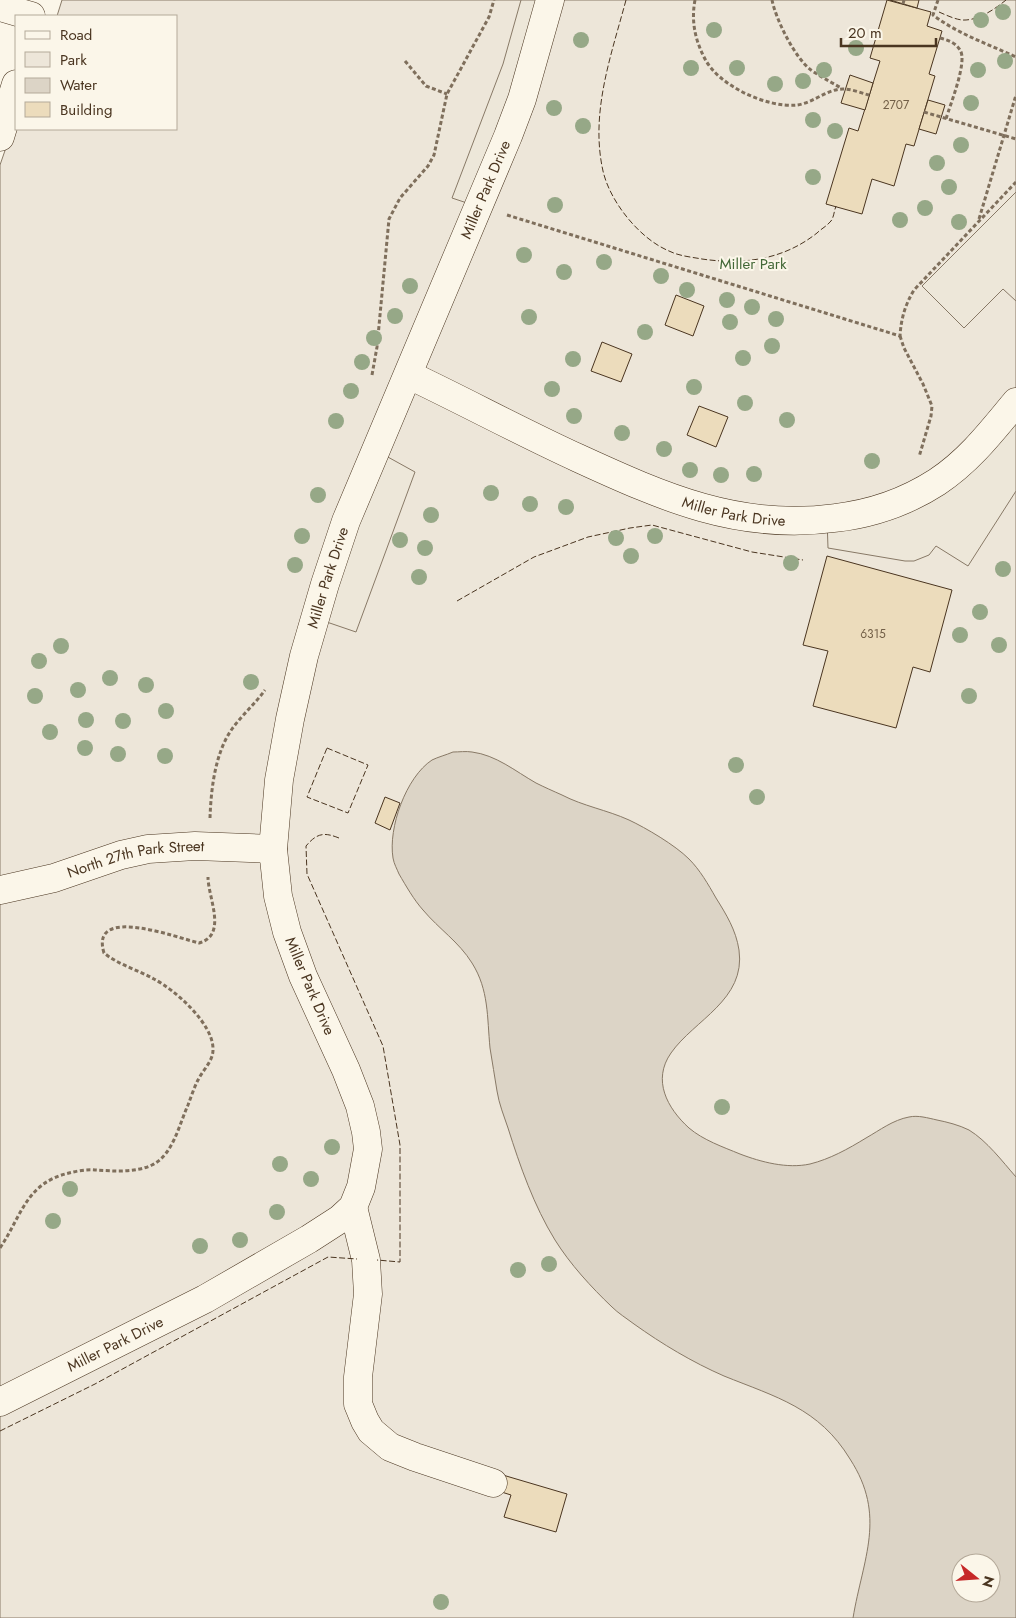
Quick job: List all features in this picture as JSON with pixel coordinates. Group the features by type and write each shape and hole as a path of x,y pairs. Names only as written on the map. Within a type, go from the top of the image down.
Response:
{"street":[{"path":"38,15 42,0"},
{"name":"Miller Park Drive","path":"0,1402 205,1299 310,1239 340,1219 353,1207 361,1188 368,1149 360,1106 353,1085 303,976 286,932 278,896 273,849 279,780 304,656 346,520 409,375 522,99 550,0"},
{"path":"0,7 28,15"},
{"path":"0,137 15,87"},
{"name":"Miller Park Drive","path":"409,375 547,444 626,480 688,504 742,517 771,521 812,521 870,512 907,499 936,483 959,466 979,446 1016,402"},
{"name":"North 27th Park Street","path":"0,890 54,878 121,855 169,847 208,846 273,849"},
{"path":"353,1207 366,1260 368,1294 358,1377 358,1404 365,1420 371,1431 390,1446 415,1457 493,1483"}],"path":[{"path":"372,377 378,347 389,219 400,198 428,166 434,155 447,94 489,17 494,0"},
{"path":"695,0 693,26 705,61 730,85 744,93 771,102 797,105 842,89 851,89 869,95"},
{"path":"772,0 778,18 802,60 810,69 842,89"},
{"path":"937,0 933,15 940,21 1016,57"},
{"path":"940,38 954,44 961,51 962,55 960,72 946,119"},
{"path":"405,61 426,86 447,94"},
{"path":"979,220 1016,95"},
{"path":"924,112 1016,140"},
{"path":"907,499 925,438 932,406 900,336 904,310 914,290 1016,182"},
{"path":"479,207 900,336"},
{"path":"0,1248 24,1205 39,1185 50,1179 77,1171 133,1170 144,1168 160,1160 169,1149 199,1079 211,1060 213,1050 211,1039 207,1028 198,1017 170,989 156,980 118,963 104,953 101,945 102,937 108,930 115,927 132,926 198,943 206,941 213,933 215,923 208,880 208,846 210,807 218,760 230,731 266,688"}],"green space":[{"name":"Miller Park","path":"62,0 1016,0 1016,1618 0,1618 0,165 10,136 15,130 178,130 178,15 57,15"}],"shaded area":[{"path":"521,0 550,0 479,207 452,198 503,64"},
{"path":"1016,192 1016,301 1003,289 964,328 922,286"},
{"path":"1016,405 1016,491 968,566 936,546 929,555 914,561 828,548 827,519 907,499"},
{"path":"377,451 415,472 356,632 315,618"}],"water":[{"path":"453,752 470,752 489,756 536,783 570,799 612,813 652,832 689,859 704,877 733,929 738,943 739,967 735,983 727,996 681,1041 665,1063 663,1083 665,1093 674,1112 689,1128 707,1140 740,1154 774,1164 792,1166 810,1164 839,1153 903,1118 912,1116 923,1117 969,1130 988,1145 1016,1177 1016,1618 853,1618 866,1556 870,1519 867,1499 861,1480 838,1442 825,1427 795,1406 700,1365 666,1346 614,1309 567,1258 540,1214 517,1157 500,1105 490,1048 486,1004 478,973 467,955 416,902 393,860 393,832 401,804 414,778 432,760"}],"building":[{"path":"887,0 931,12 927,26 942,31 929,74 935,76 914,146 906,144 894,186 872,179 862,214 826,204 849,128 858,131 880,61 870,58"},
{"path":"890,0 919,0 917,8"},
{"path":"850,75 873,83 865,110 841,103"},
{"path":"928,100 945,105 936,134 919,129"},
{"path":"676,295 704,306 693,336 665,325"},
{"path":"602,342 632,354 621,382 591,371"},
{"path":"699,406 728,417 716,447 687,435"},
{"path":"827,556 952,590 930,672 913,667 896,728 813,706 828,651 803,645"},
{"path":"385,797 400,803 390,830 375,823"},
{"path":"496,1473 567,1494 556,1532 504,1517 511,1495 492,1489"}],"fence":[{"path":"626,0 604,85 599,128 600,149 603,171 612,195 637,229 658,245 677,254 717,261 747,261 776,255 804,242 831,221 836,206"},
{"path":"939,12 956,19 974,19 986,14 1006,0"},
{"path":"457,601 534,557 588,537 652,525 752,552 803,560"},
{"path":"327,748 368,765 348,813 307,797 327,748"},
{"path":"339,838 325,834 317,836 306,846 307,874 383,1046 400,1145 400,1262 377,1260"},
{"path":"0,1431 95,1384 328,1257 357,1259"}]}
